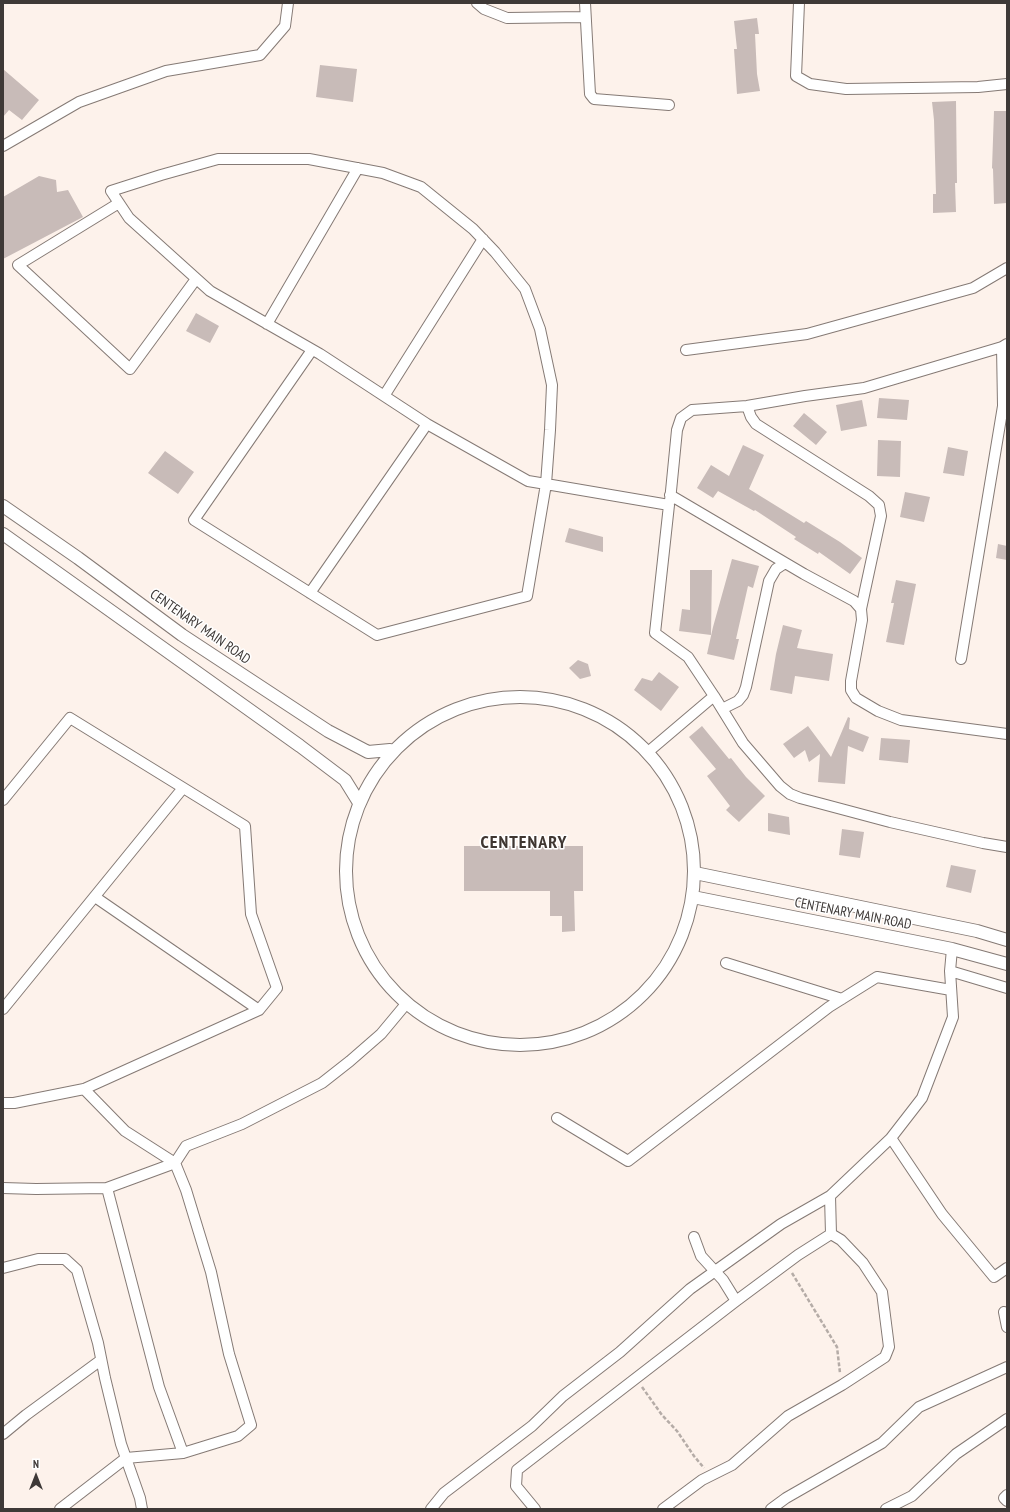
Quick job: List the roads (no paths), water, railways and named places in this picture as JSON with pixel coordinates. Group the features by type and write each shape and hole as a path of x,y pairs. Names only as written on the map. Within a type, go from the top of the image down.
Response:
{"street":[{"path":"3,146 86,99 166,71 260,55 285,26 288,3"},
{"path":"477,3 484,9 507,18 585,17"},
{"path":"585,3 588,86 590,94 594,100 669,105"},
{"path":"799,3 796,76 810,84 846,89 978,87 1007,84"},
{"path":"312,350 194,520 377,635 527,596 546,484 552,385 540,329 525,289 483,239 454,212 421,187 383,173 309,159 218,159 111,191 129,218 210,291 312,350 427,424 528,481 546,484 670,500 854,601 861,609"},
{"path":"267,324 358,168"},
{"path":"119,203 18,265 130,370 196,279"},
{"path":"384,396 483,239"},
{"path":"686,350 807,334 973,288 1007,268"},
{"path":"961,659 1005,409 1004,346 864,388 747,406 692,410 682,418 677,430 655,633 688,657 744,743 780,786 790,794 890,822 1007,847"},
{"path":"747,406 751,417 756,424 869,496 879,505 881,516 861,609 862,620 851,681 851,690 856,698 878,711 901,720 1007,734"},
{"path":"310,593 427,424"},
{"name":"CENTENARY MAIN ROAD","path":"3,506 78,558 182,635 328,731 368,752 390,750"},
{"path":"3,534 300,746 345,780 358,801"},
{"path":"722,709 738,701 743,695 769,582 776,569 784,563"},
{"path":"648,752 714,696"},
{"name":"CENTENARY MAIN ROAD","path":"529,697 573,705 606,720 648,752 674,788 685,815 690,829 695,874 693,897 682,936 662,972 634,1003 600,1026 568,1038 520,1045 479,1040 441,1026 406,1004 378,974 358,938 346,899 345,858 358,801 390,750 442,715 484,700 529,697"},
{"path":"3,800 70,718 245,826 251,914 277,988 259,1010 84,1089 14,1103 3,1103"},
{"path":"3,1010 183,788"},
{"name":"CENTENARY MAIN ROAD","path":"695,874 977,931 1007,940"},
{"path":"95,897 259,1010"},
{"name":"CENTENARY MAIN ROAD","path":"693,897 952,949 1007,964"},
{"path":"431,1509 444,1493 532,1426 563,1396 620,1352 690,1289 781,1224 830,1196 891,1138 922,1098 954,1017 950,971 952,949"},
{"path":"726,963 842,998"},
{"path":"950,971 1007,988"},
{"path":"557,1118 628,1161 829,1007 877,977 951,990"},
{"path":"3,1188 107,1188 175,1163 186,1146 242,1124 322,1083 381,1034 406,1004"},
{"path":"60,1509 126,1458 183,1453 238,1436 250,1425 229,1354 211,1272 186,1190 175,1163 125,1131 84,1089"},
{"path":"891,1138 942,1214 994,1277 1007,1268"},
{"path":"107,1188 159,1387 183,1453"},
{"path":"830,1196 831,1234"},
{"path":"536,1509 516,1486 517,1470 736,1301 831,1234"},
{"path":"663,1509 702,1480 732,1466 788,1416 842,1385 885,1356 889,1347 882,1292 863,1263 841,1240 831,1234"},
{"path":"694,1237 700,1256 723,1280 736,1301"},
{"path":"3,1268 38,1259 65,1259 77,1270 98,1343 119,1437 140,1498 142,1509"},
{"path":"1004,1312 1007,1328"},
{"path":"3,1434 26,1415 101,1360"},
{"path":"771,1509 786,1498 882,1443 919,1407 1007,1367"},
{"path":"886,1509 912,1496 956,1454 1007,1419"},
{"path":"1007,1495 1004,1498 1007,1502"}],"district":[{"name":"CENTENARY","path":"524,843"}]}
